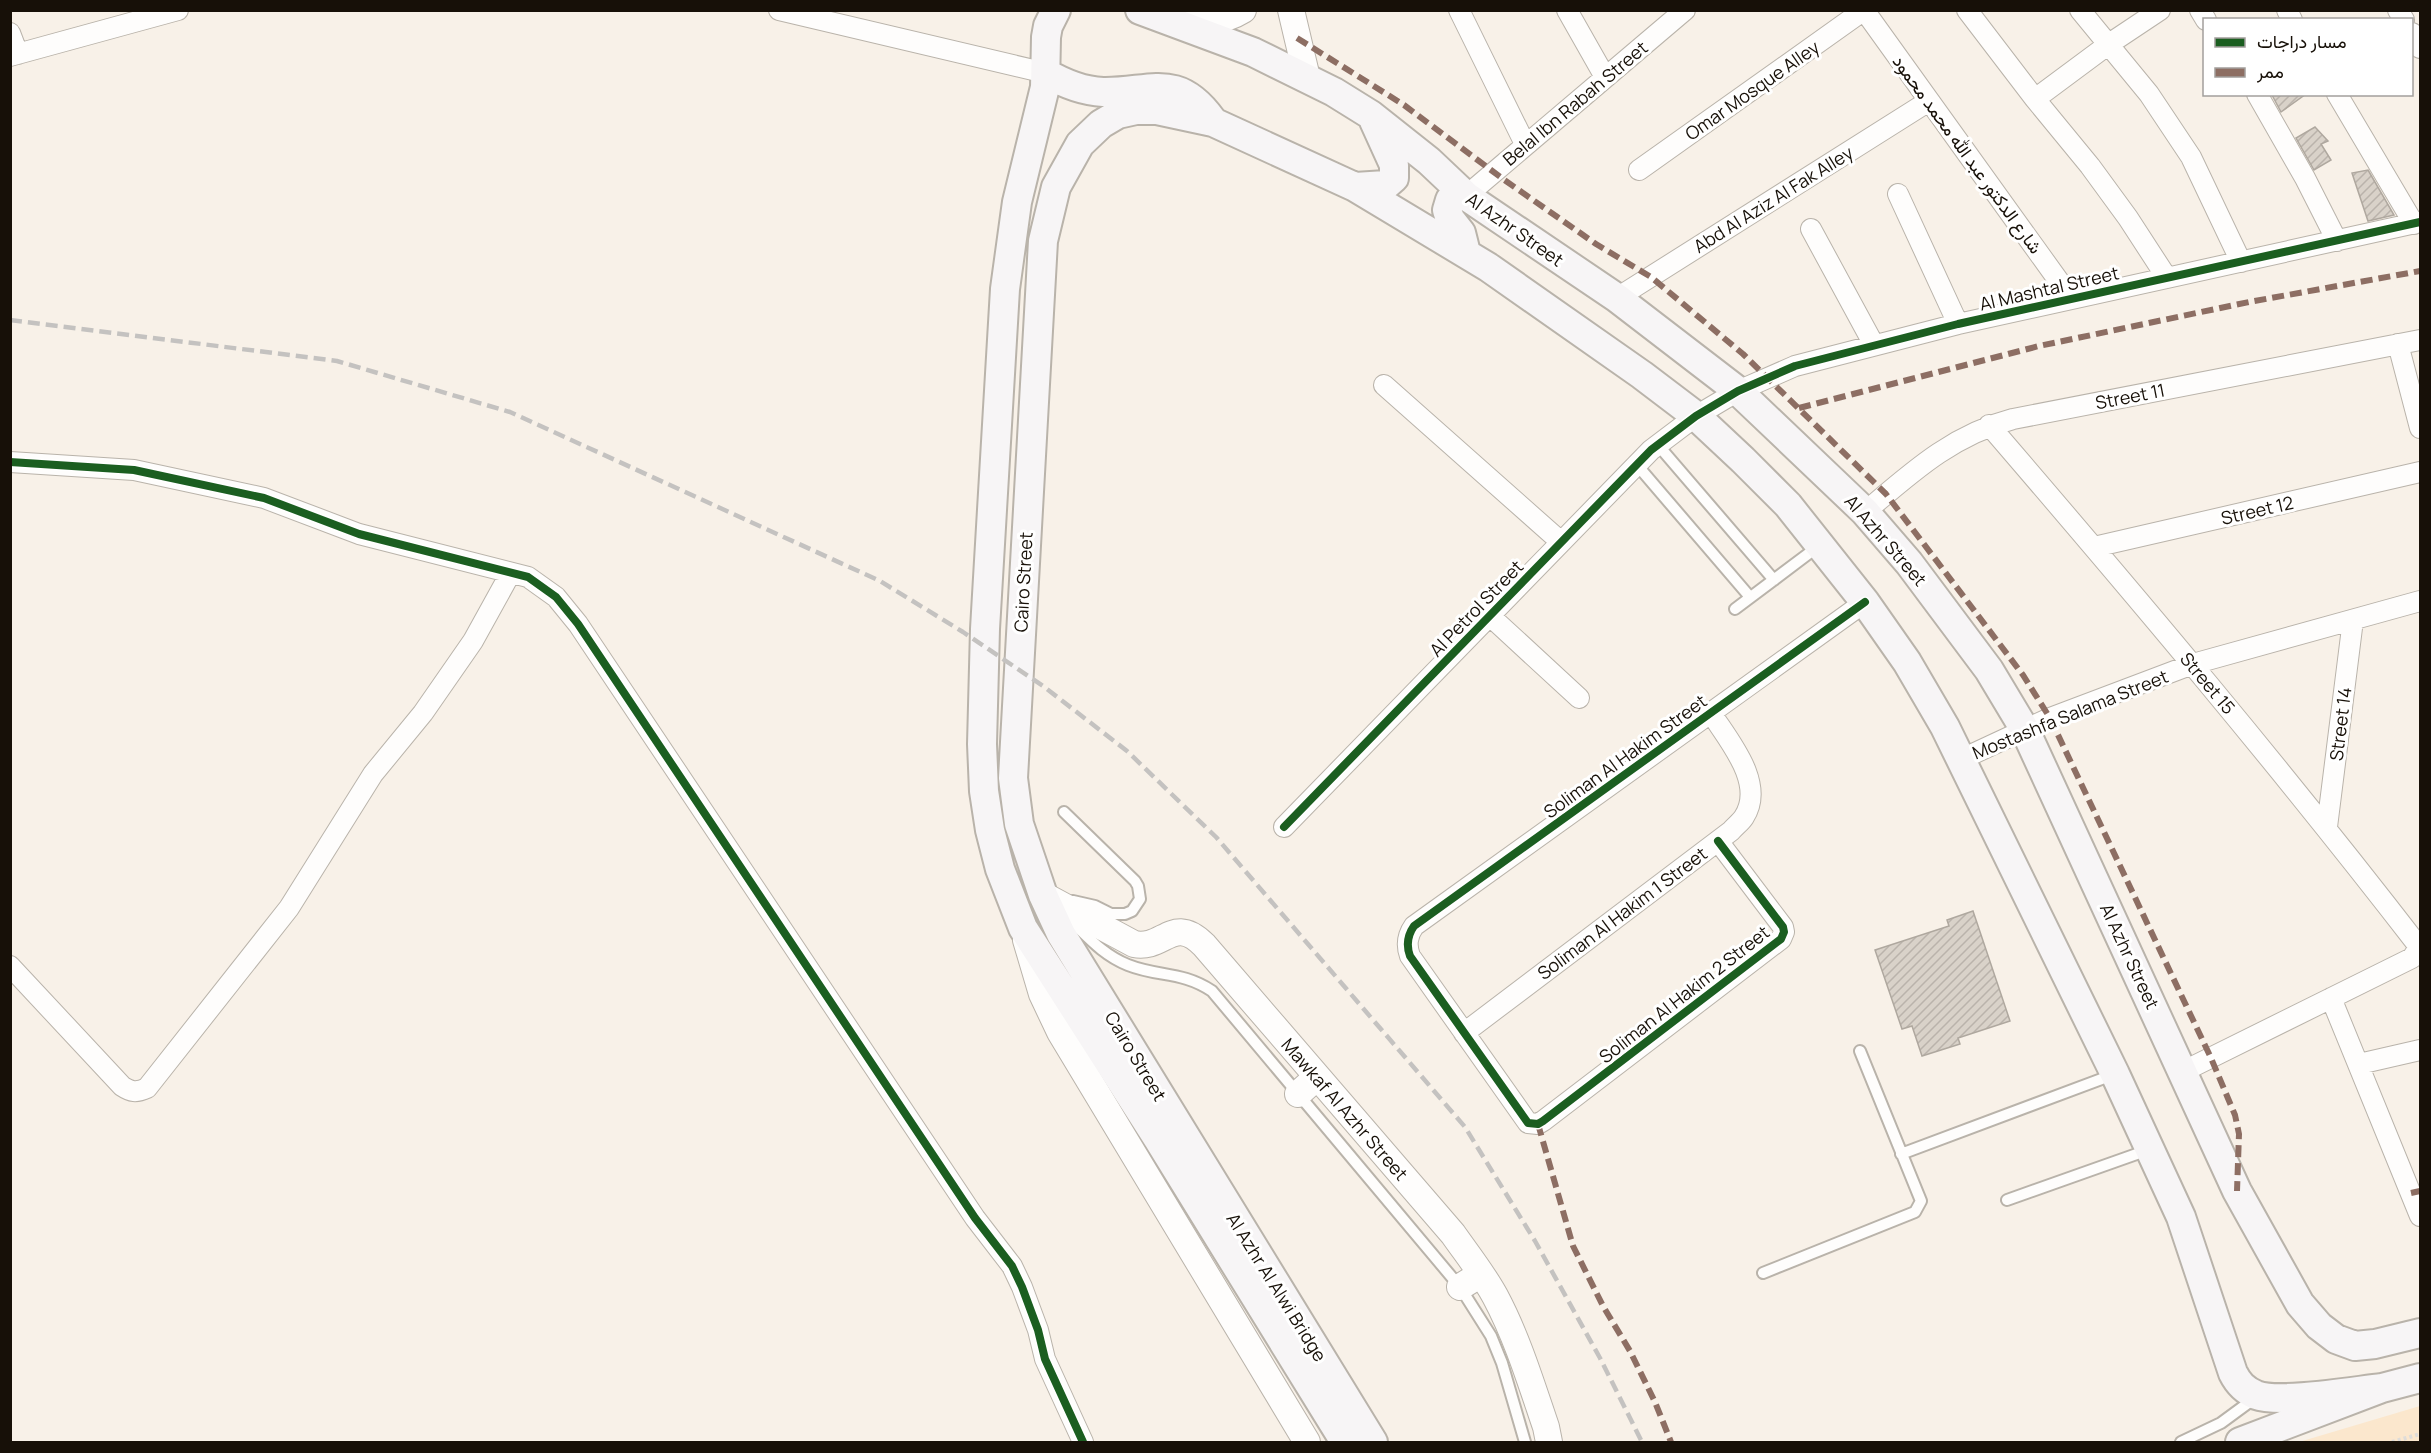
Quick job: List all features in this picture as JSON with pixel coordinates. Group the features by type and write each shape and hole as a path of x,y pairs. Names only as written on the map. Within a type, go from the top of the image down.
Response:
{"main road":[{"name":"Al Azhr Street","path":"1140,10 1253,52 1307,78 1371,115 1429,161 1466,196 1617,298 1738,391 1864,512 1909,563 1989,670 2025,730 2184,1071 2237,1191 2300,1304 2319,1326 2336,1339 2355,1346 2375,1344 2421,1333"},
{"path":"1049,16 1046,73 1069,85 1094,90 1119,91 1154,87 1176,91 1197,103 1213,122 1355,187 1466,253 1588,334 1695,416 1788,505 1865,602 1907,662 1962,759 2151,1149 2181,1217 2238,1383 2258,1396 2300,1396 2382,1388"},
{"name":"Cairo Street","path":"1046,73 1045,87 1017,202 1005,289 985,629 982,733 984,791 990,830 1000,869 1023,928 1170,1135"},
{"name":"Cairo Street","path":"1170,1135 1061,934 1043,895 1019,824 1013,778 1040,280 1043,241 1056,187 1080,144 1101,124 1118,114 1136,110 1157,110 1213,122"},
{"path":"1355,187 1386,185 1394,178 1394,165 1371,115"},
{"path":"1466,196 1455,197 1447,210 1450,219 1461,233 1466,253"},
{"name":"Al Azhr Al Alwi Bridge","path":"1170,1135 1345,1443"},
{"name":"Al Azhr Al Alwi Bridge","path":"1170,1135 1373,1443"},
{"path":"2240,1443 2382,1388 2421,1378"}],"street":[{"path":"10,33 14,55 116,19 178,10"},
{"path":"779,10 1046,73"},
{"path":"1182,10 1196,18 1217,21 1228,19 1243,10"},
{"path":"1291,10 1307,78"},
{"path":"1459,10 1525,144"},
{"path":"1567,10 1605,77"},
{"name":"شارع الدكتور عبد الله محمد محمود","path":"1864,10 2071,298"},
{"name":"Omar Mosque Alley","path":"1639,170 1864,10"},
{"path":"1967,10 2097,175 2167,278"},
{"path":"2080,10 2149,94 2191,157 2241,262"},
{"path":"2035,99 2109,44 2160,10"},
{"name":"Belal Ibn Rabah Street","path":"1466,196 1675,14"},
{"path":"2413,35 2421,48"},
{"path":"2258,96 2306,178 2337,240"},
{"path":"2338,96 2417,223"},
{"name":"Abd Al Aziz Al Fak Alley","path":"1617,298 1929,100"},
{"path":"1898,194 1958,324"},
{"name":"Al Mashtal Street","path":"1695,416 1738,391 1795,366 2071,298 2417,223"},
{"path":"1811,229 1874,345"},
{"name":"Street 11","path":"1864,512 1923,463 1962,437 1989,425 2421,340"},
{"path":"2398,344 2421,428"},
{"path":"1384,385 1562,542"},
{"name":"Al Petrol Street","path":"1284,827 1637,465 1695,416"},
{"name":"Street 15","path":"1989,425 2193,664 2327,827 2420,947"},
{"path":"10,462 134,470 264,498 359,534 528,578 556,597 578,624 975,1218 1012,1266 1023,1287 1045,1359 1083,1443"},
{"name":"Street 12","path":"2094,547 2421,472"},
{"path":"10,966 122,1086 130,1092 139,1092 147,1088 289,908 374,774 423,713 473,641 510,574"},
{"name":"Mostashfa Salama Street","path":"1962,759 2025,730 2193,664 2421,601"},
{"name":"Soliman Al Hakim Street","path":"1464,1033 1410,956 1408,939 1414,926 1865,602"},
{"path":"1490,616 1580,698"},
{"name":"Street 14","path":"2327,827 2353,620"},
{"name":"Soliman Al Hakim 1 Street","path":"1464,1033 1718,841 1744,817 1749,807 1750,785 1743,764 1711,713"},
{"name":"Soliman Al Hakim 2 Street","path":"1464,1033 1528,1123 1538,1124 1781,939 1784,932 1783,927 1718,841"},
{"name":"Mawkaf Al Azhr Street","path":"1043,895 1134,944 1147,945 1164,936 1181,932 1198,939 1452,1234 1471,1280 1495,1295 1528,1373 1549,1443"},
{"name":"Cairo Street","path":"1023,928 1038,983 1060,1032 1308,1443"},
{"path":"2184,1071 2412,958 2420,947"},
{"path":"2331,998 2421,1216"},
{"path":"2359,1064 2421,1050"},
{"path":"1298,1094 1317,1077"}],"lane":[{"path":"1658,445 1774,580"},
{"path":"1637,465 1750,597"},
{"path":"1735,609 1820,544"},
{"path":"1043,895 1095,906 1118,915 1132,911 1140,898 1135,881 1064,812"},
{"path":"1043,895 1097,947 1112,957 1145,970 1177,974 1192,979 1212,991 1298,1094 1471,1280 1502,1363 1525,1443"},
{"path":"1763,1273 1915,1212 1921,1201 1860,1051"},
{"path":"1901,1154 2115,1074"},
{"path":"2007,1200 2151,1149"},
{"path":"2181,1443 2222,1423 2258,1396"}],"path":[{"path":"2392,1443 2421,1434"}],"shaded area":[{"path":"2420,1406 2420,1442 2299,1442"}],"building":[{"path":"2273,96 2303,96 2281,112"},
{"path":"2315,127 2328,141 2321,144 2331,160 2314,170 2296,138"},
{"path":"2368,170 2394,215 2368,221 2352,173"},
{"path":"1973,911 2010,1021 1958,1038 1960,1044 1922,1056 1912,1026 1902,1029 1875,950 1949,926 1947,920"}],"railway":[{"path":"10,320 337,361 510,412 880,581 963,632 1043,686 1127,751 1216,837 1465,1127 1535,1241 1600,1358 1642,1442"}],"marked path":[{"path":"1297,38 1404,105 1503,179 1596,244 1651,277 1743,354 1886,494 2023,675 2050,718 2211,1058 2235,1115 2239,1134 2237,1191"},
{"path":"1799,408 2039,346 2249,302 2420,271"},
{"path":"1538,1124 1573,1246 1603,1306 1630,1351 1655,1402 1671,1442"},
{"path":"2411,1193 2420,1191"}],"cycle path":[{"path":"1284,827 1651,450 1696,416 1738,391 1795,366 1958,324 2420,222"},
{"path":"10,462 134,470 264,498 359,534 528,577 556,597 578,624 975,1218 1012,1266 1038,1330 1045,1359 1083,1442"},
{"path":"1718,841 1783,927 1784,932 1781,939 1543,1121 1538,1124 1528,1123 1410,956 1408,941 1414,926 1865,602"}]}
